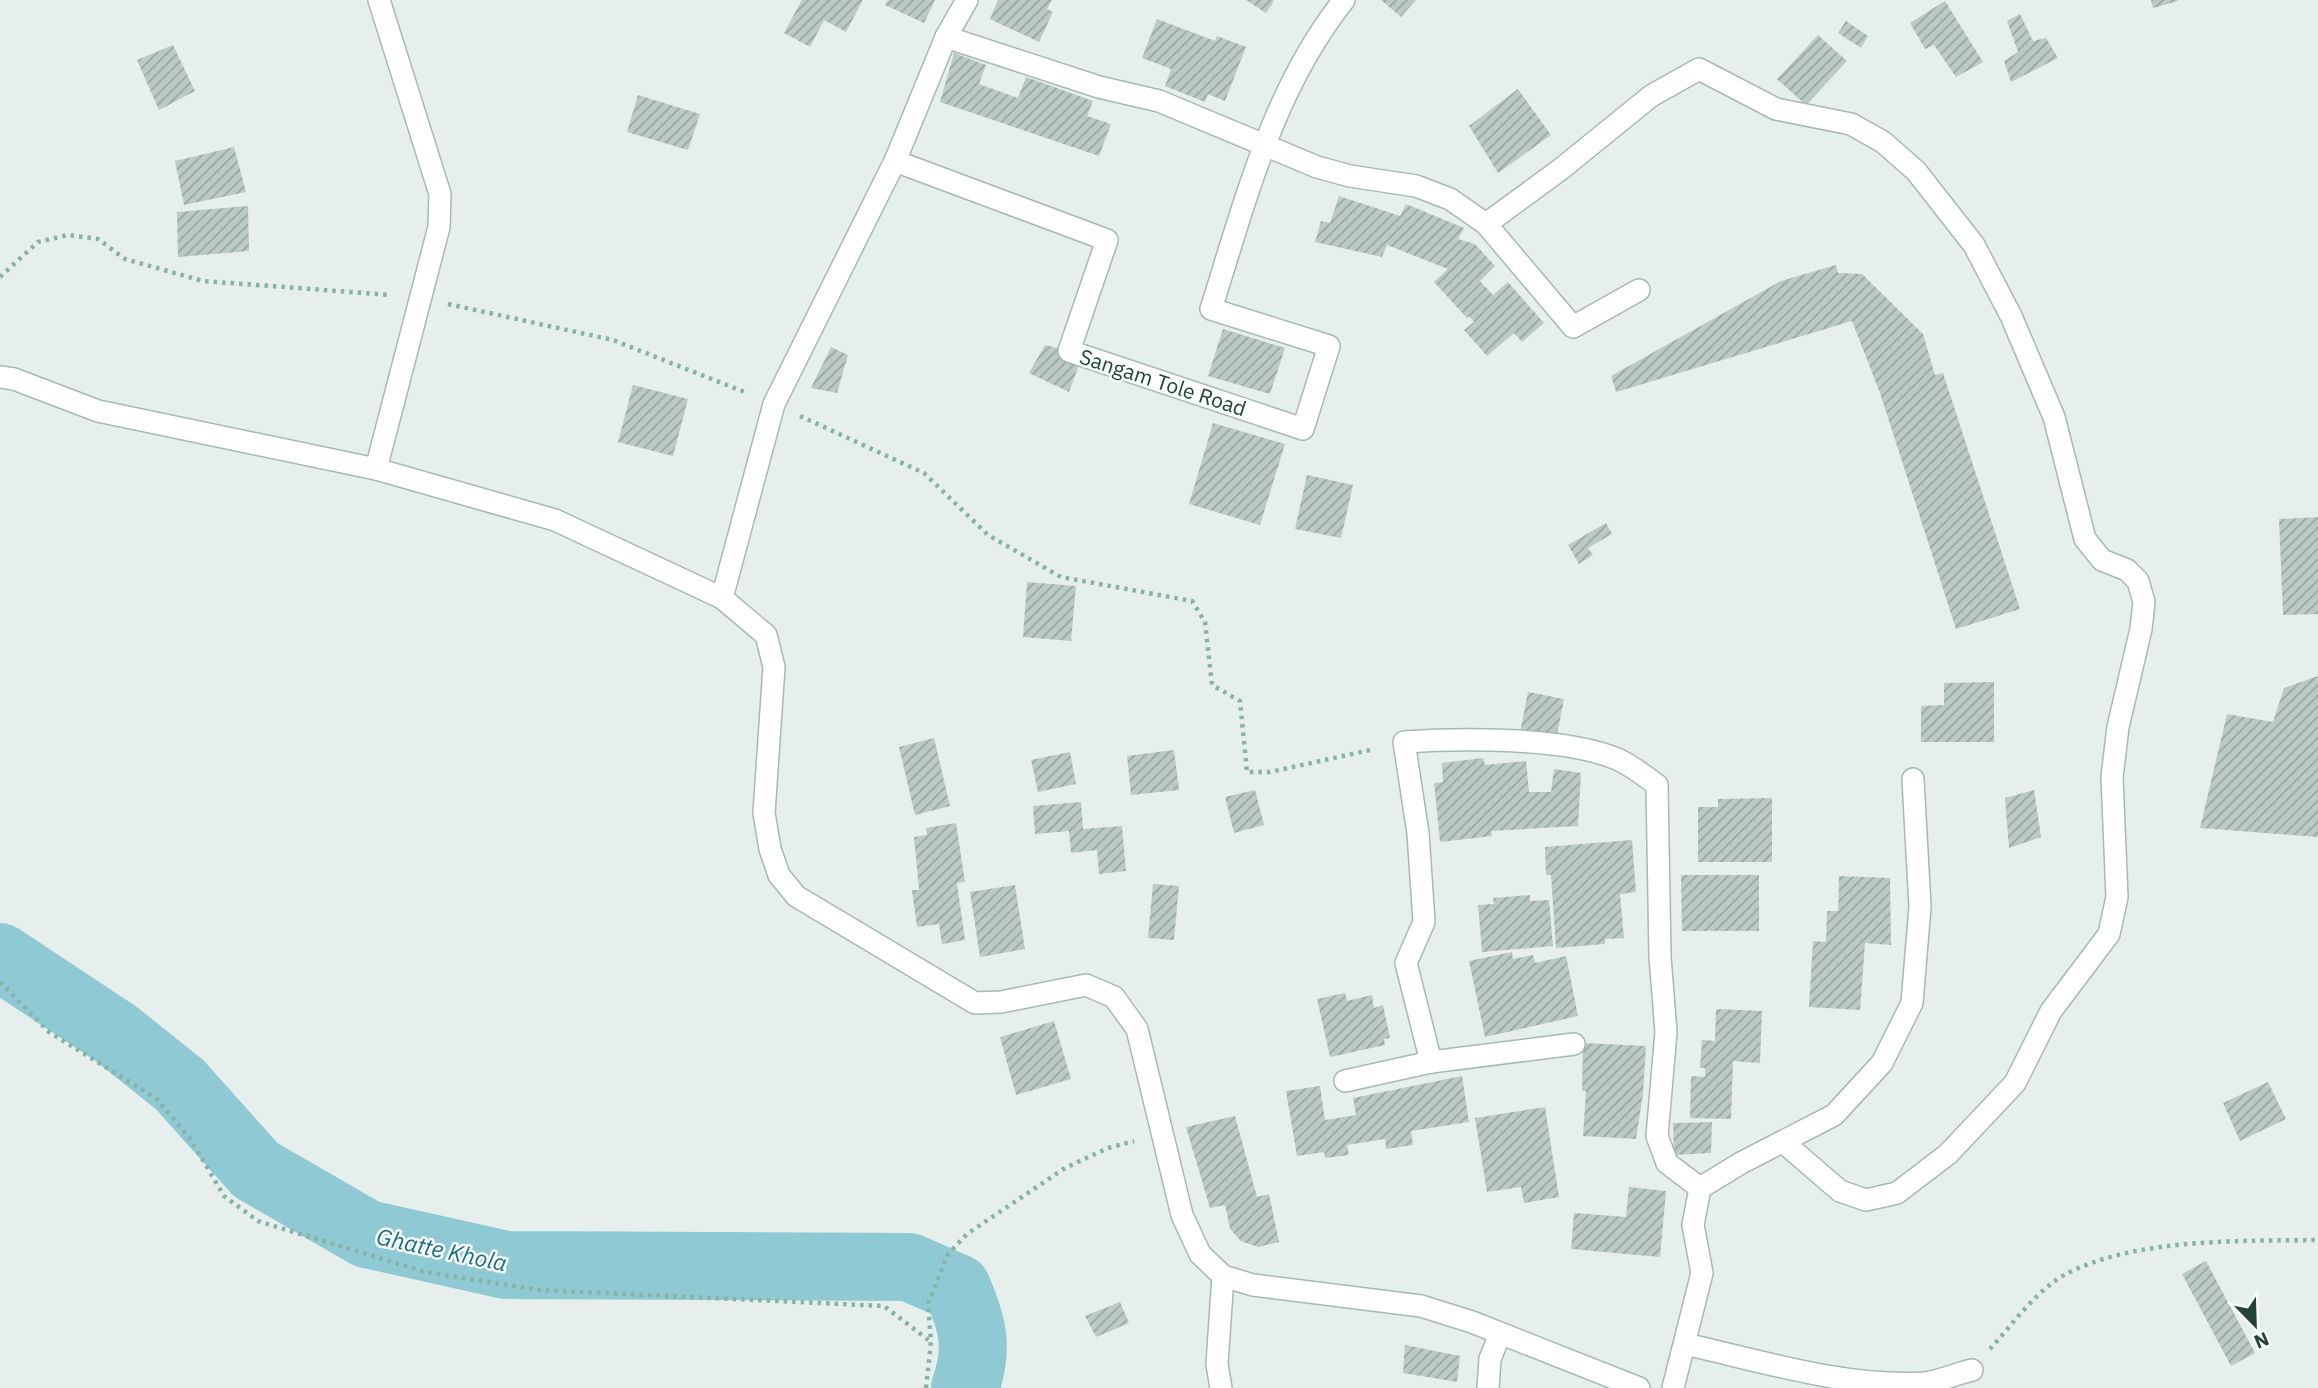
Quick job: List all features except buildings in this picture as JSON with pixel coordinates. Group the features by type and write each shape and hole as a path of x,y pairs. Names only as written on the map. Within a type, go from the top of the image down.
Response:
{"street":[{"path":"376,469 439,227 440,194 379,0"},
{"path":"722,598 774,404 895,161 946,37 967,0"},
{"path":"1264,142 1318,33 1344,0"},
{"path":"946,37 1099,87 1159,101 1264,142 1317,167 1428,190 1450,199 1486,224 1573,327 1639,290"},
{"path":"1486,224 1561,169 1651,96 1699,69 1776,109 1851,124 1883,142 1916,171 1974,245 2011,316 2054,417 2085,539 2102,560 2127,570 2138,581 2144,603 2141,629 2118,727 2112,777 2117,897 2109,934 2051,1011 2015,1083 1948,1154 1897,1193 1866,1200 1840,1191 1783,1142"},
{"name":"Sangam Tole Road","path":"895,161 1107,240 1069,351 1303,429 1329,346 1211,309 1264,142"},
{"path":"0,377 14,379 98,411 376,469 555,520 722,598 766,635 774,667 764,813 770,849 779,875 796,896 975,1003 1001,1002 1086,985 1114,997 1138,1029 1182,1215 1200,1254 1223,1276 1253,1285 1421,1306 1639,1388"},
{"path":"1431,1062 1406,963 1424,922 1418,833 1404,742 1457,738 1483,740 1574,748 1617,759 1657,785 1660,957 1666,1032 1657,1136 1667,1164 1700,1188"},
{"path":"1700,1188 1834,1115 1882,1063 1912,1003 1920,907 1913,779"},
{"path":"1345,1081 1431,1062 1574,1044"},
{"path":"1673,1388 1703,1273 1693,1225 1700,1188"},
{"path":"1221,1388 1217,1364 1223,1276"},
{"path":"1489,1388 1490,1359 1500,1334"},
{"path":"1685,1344 1825,1376 1881,1384 1927,1383 1972,1370"}],"path":[{"path":"0,982 49,1032 157,1099 191,1140 224,1196 258,1221 425,1272 539,1290 884,1306 932,1342"},
{"path":"926,1388 932,1342 928,1303 948,1254 967,1234 1065,1168 1108,1148 1161,1133"},
{"path":"1972,1370 2042,1292 2066,1274 2120,1254 2237,1242 2318,1240"}],"waterway":[{"name":"Ghatte Khola","path":"0,957 115,1033 180,1085 256,1170 367,1234 506,1265 909,1267 957,1288 970,1325 973,1349 965,1388"}]}
